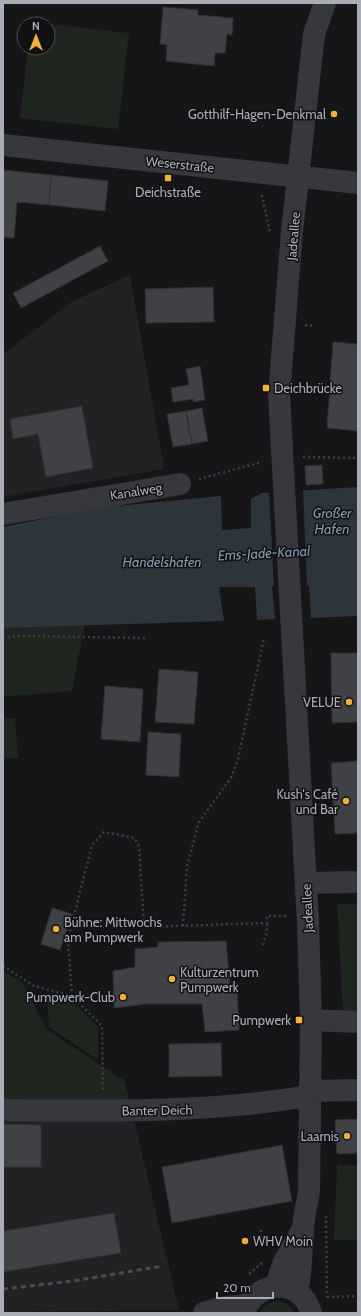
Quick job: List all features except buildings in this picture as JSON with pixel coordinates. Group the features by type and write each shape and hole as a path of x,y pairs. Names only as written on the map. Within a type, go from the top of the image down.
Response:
{"street":[{"name":"Jadeallee","path":"276,1286 283,1264 302,1229 306,1214 309,1191 311,1020 306,883 279,395 298,177 314,34 325,3"},
{"name":"Weserstraße","path":"3,145 358,183"},
{"name":"Kanalweg","path":"3,514 180,484"},
{"path":"306,883 354,882"},
{"path":"311,1020 358,1022"},
{"name":"Banter Deich","path":"3,1110 103,1111 197,1109 309,1093 358,1090"},
{"name":"Jadeallee","path":"297,1292 302,1271 302,1229"},
{"path":"204,1313 220,1308 245,1309 259,1292 276,1286 297,1292 305,1299 311,1313"}],"path":[{"path":"262,195 270,232"},
{"path":"302,324 314,326"},
{"name":"Kanalweg","path":"180,484 283,463 358,458"},
{"path":"3,638 20,636 145,638"},
{"path":"183,926 187,866 199,822 231,778 238,759 264,638"},
{"path":"72,996 68,939 92,845 104,832 134,838 139,846 144,928 267,923"},
{"path":"263,946 267,932 267,916 292,916"},
{"path":"3,966 34,986 72,996 102,1026 103,1111"},
{"path":"261,1230 261,1240 264,1242 277,1241"},
{"path":"327,1297 358,1296"}],"shaded area":[{"path":"56,25 129,33 118,129 20,118 27,56 56,56"},
{"path":"130,275 164,469 3,497 3,354 73,301"},
{"path":"85,624 72,691 3,697 3,628"},
{"path":"15,718 18,758 3,759 3,719"},
{"path":"337,904 358,904 358,1013 343,1010"},
{"path":"3,971 23,983 47,1030 125,1081 129,1099 3,1102"},
{"path":"47,994 71,1000 98,1027 98,1060 49,1027"},
{"path":"129,1099 179,1310 3,1312 3,1102"},
{"path":"356,1153 358,1153 358,1240 334,1240 337,1166 357,1165"},
{"path":"276,1301 288,1304 295,1313 260,1313 264,1306"}],"water":[{"name":"Handelshafen","path":"358,487 358,616 311,618 309,585 272,586 275,619 257,620 255,587 219,587 224,621 3,628 3,527 96,508 221,496 222,530 251,528 251,499 262,493"}],"pier":[{"path":"303,488 307,587 274,588 269,490"}],"railway":[{"path":"3,1289 73,1281 163,1266"}],"place":[{"name":"Gotthilf-Hagen-Denkmal","path":"334,114"},
{"name":"Deichstraße","path":"168,178"},
{"name":"Deichbrücke","path":"266,388"},
{"name":"VELUE","path":"349,702"},
{"name":"Kush's Café und Bar","path":"346,801"},
{"name":"Bühne: Mittwochs am Pumpwerk","path":"56,929"},
{"name":"Kulturzentrum Pumpwerk","path":"172,979"},
{"name":"Pumpwerk-Club","path":"123,997"},
{"name":"Pumpwerk","path":"299,1020"},
{"name":"Laarnis","path":"347,1136"},
{"name":"WHV Moin","path":"245,1241"}],"water label":[{"name":"Großer Hafen","path":"332,522"},
{"name":"Ems-Jade-Kanal","path":"264,553"}]}
